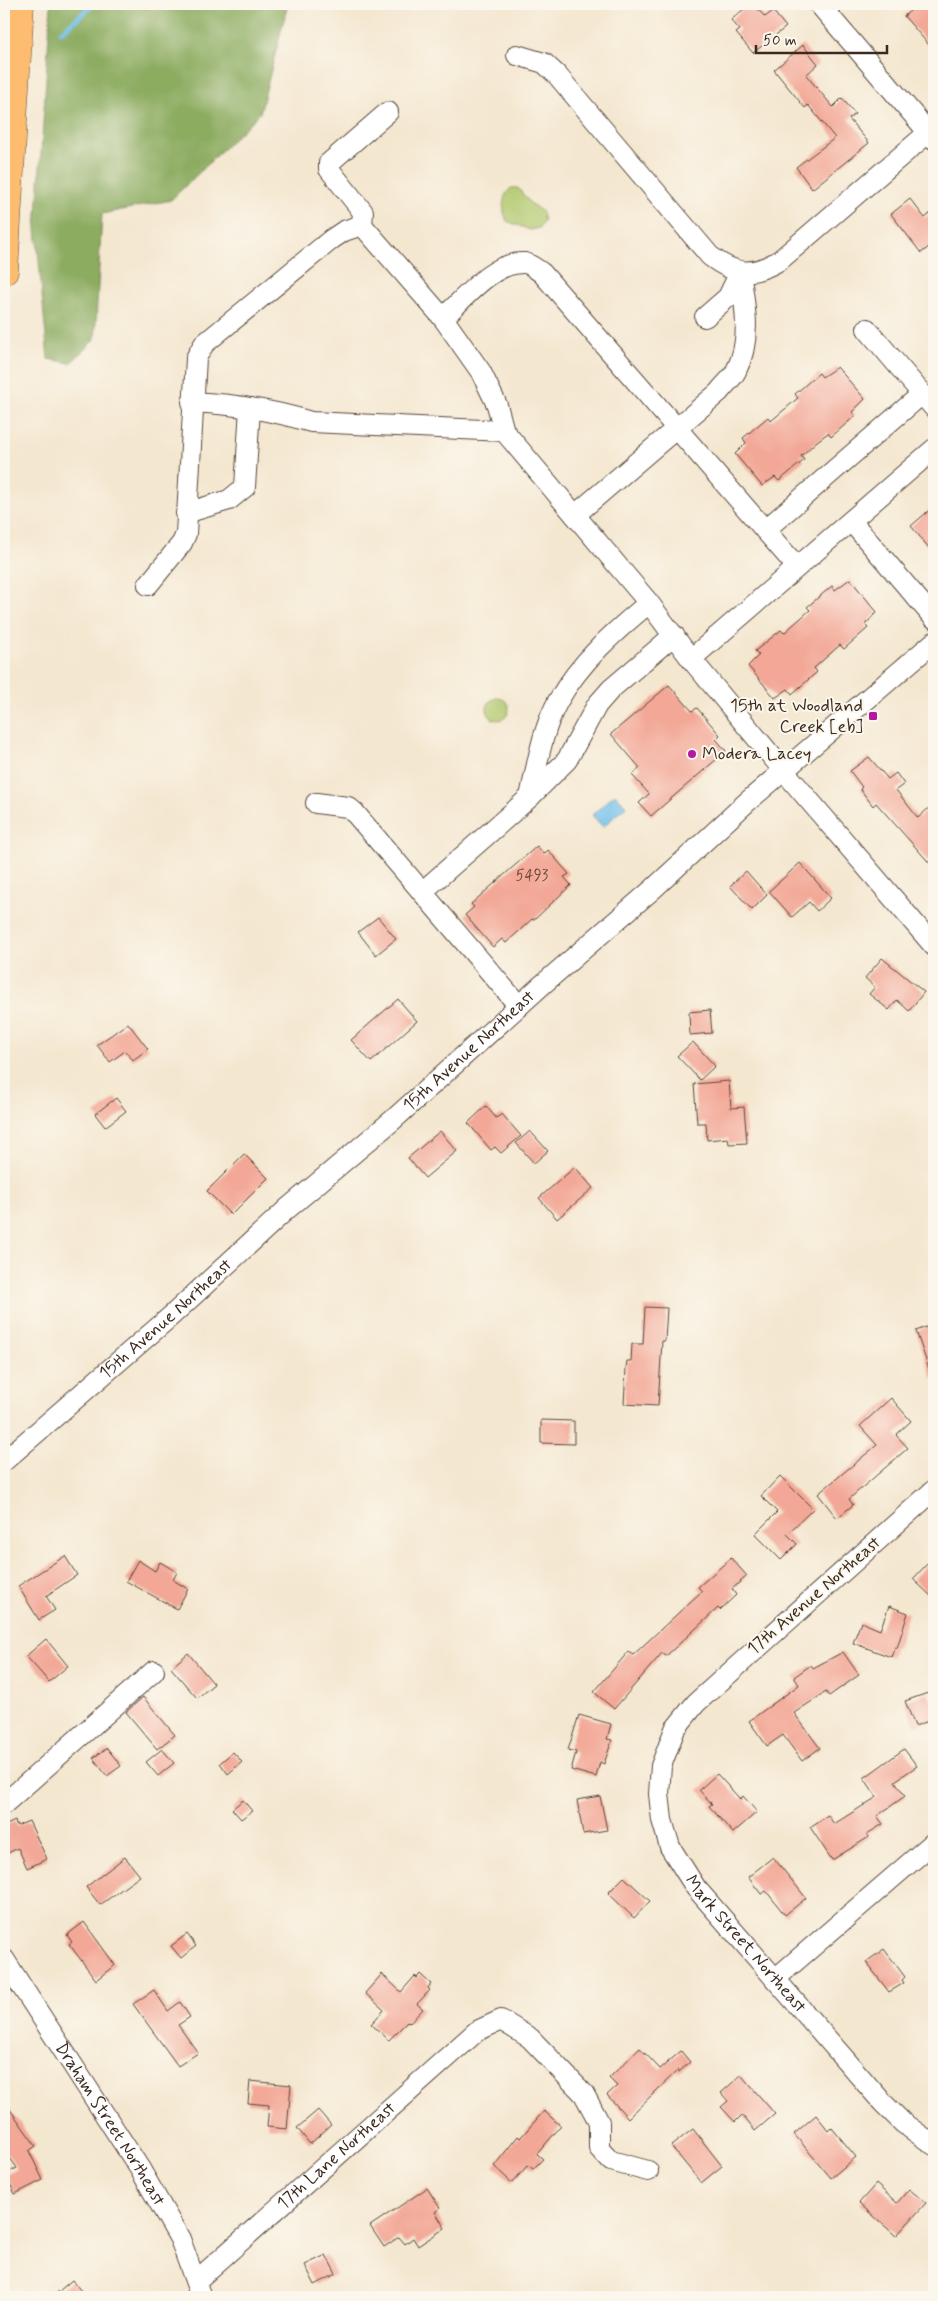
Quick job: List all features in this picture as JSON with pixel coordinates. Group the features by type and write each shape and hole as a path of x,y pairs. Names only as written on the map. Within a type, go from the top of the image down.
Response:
{"highway":[{"path":"4,272 20,4"}],"street":[{"path":"517,55 544,64 557,75 710,256 725,266 740,272 757,271 780,260 931,135 819,4"},
{"path":"388,112 330,163 329,169 363,212 362,225 443,318 490,388 504,432 649,603 692,659 784,771 934,946"},
{"path":"148,585 182,543 186,534 196,358 204,344 332,239 344,231 362,225"},
{"path":"443,318 486,279 506,265 527,263 542,273 797,567"},
{"path":"705,317 728,297 740,272"},
{"path":"575,515 724,386 735,373 745,351 746,318 740,272"},
{"path":"765,530 928,401 867,330"},
{"path":"192,402 282,413 311,422 504,432"},
{"path":"186,513 229,500 245,487 250,408"},
{"path":"692,659 934,449"},
{"path":"851,521 934,618"},
{"path":"530,797 542,745 558,701 585,663 612,634 649,603"},
{"path":"422,892 530,797 567,760 597,705 611,689 674,635"},
{"name":"15th Avenue Northeast","path":"4,1460 171,1316 287,1209 394,1119 784,771 934,642"},
{"path":"316,803 348,806 519,1006"},
{"name":"17th Avenue Northeast","path":"696,1703 934,1490"},
{"path":"4,1804 154,1671"},
{"name":"Mark Street Northeast","path":"696,1703 675,1729 661,1766 659,1794 665,1834 677,1861 696,1888 883,2103 903,2123 934,2145"},
{"path":"775,1979 934,1842"},
{"name":"Draham Street Northeast","path":"4,1959 140,2168 180,2239 199,2289"},
{"name":"17th Lane Northeast","path":"199,2289 477,2031 501,2020 530,2038 584,2094 599,2122 599,2148 611,2161 648,2171"}],"green space":[{"path":"51,4 288,4 260,113 171,200 102,214 95,339 71,363 48,359 36,229"},
{"path":"511,188 518,188 530,203 542,212 544,221 539,228 530,230 507,221 503,203 505,195"},
{"path":"498,698 506,701 509,709 506,717 498,720 490,717 487,709 490,701"}],"water":[{"path":"615,794 626,806 603,827 592,815"}],"building":[{"path":"750,4 753,4 765,17 773,11 786,27 753,53 736,33 740,30 731,20"},
{"path":"918,4 927,4 934,12 934,51 904,16"},
{"path":"803,45 818,64 806,75 833,107 842,98 855,114 849,119 869,143 812,189 796,167 835,138 808,105 805,108 774,70"},
{"path":"910,199 925,218 934,210 934,243 921,253 891,214"},
{"path":"837,367 865,399 852,412 855,416 831,437 828,433 816,442 801,456 804,460 779,481 775,477 762,486 735,454 746,443 743,438 768,417 771,421 798,398 795,394 819,373 822,377"},
{"path":"934,506 934,554 911,526"},
{"path":"850,579 877,612 865,625 868,628 844,649 840,645 814,668 817,672 792,694 788,689 775,698 748,666 759,655 755,651 781,630 784,633 810,610 807,607 832,586 835,590"},
{"path":"669,685 692,711 697,708 720,735 716,739 726,751 651,816 639,803 649,794 632,775 640,768 611,734"},
{"path":"869,757 888,779 896,773 904,784 896,790 918,818 934,803 934,868 876,803 873,806 860,789 862,787 850,771"},
{"path":"537,846 544,854 548,850 569,874 564,877 571,885 506,943 502,939 493,947 465,915 474,907 471,904"},
{"path":"800,863 831,898 817,911 809,902 792,917 769,891"},
{"path":"746,871 767,895 752,910 730,886"},
{"path":"378,917 396,939 376,955 358,932"},
{"path":"882,958 924,992 909,1011 897,1000 889,1010 869,994 875,987 865,978"},
{"path":"398,999 417,1021 371,1062 351,1040"},
{"path":"710,1010 712,1033 690,1035 689,1012"},
{"path":"128,1023 148,1049 133,1060 125,1051 110,1062 97,1045"},
{"path":"693,1042 715,1066 700,1080 677,1056"},
{"path":"729,1081 731,1108 744,1107 747,1143 729,1144 728,1138 707,1140 706,1123 697,1123 694,1084"},
{"path":"116,1098 126,1111 105,1127 95,1114"},
{"path":"486,1106 496,1118 502,1114 521,1136 501,1153 495,1147 491,1150 468,1123"},
{"path":"440,1131 457,1151 425,1178 408,1158"},
{"path":"530,1131 548,1151 534,1163 516,1143"},
{"path":"244,1154 268,1178 231,1215 207,1191"},
{"path":"575,1167 593,1188 557,1219 539,1198"},
{"path":"645,1307 667,1308 665,1341 662,1341 658,1406 624,1404 627,1361 631,1361 632,1344 643,1344"},
{"path":"934,1324 934,1377 932,1378 916,1331"},
{"path":"891,1398 911,1421 896,1435 908,1448 849,1499 853,1505 837,1518 818,1494 877,1445 860,1426"},
{"path":"541,1420 574,1421 574,1444 541,1443"},
{"path":"780,1476 813,1509 787,1534 797,1544 781,1560 755,1534 777,1512 761,1496"},
{"path":"65,1556 77,1575 46,1596 55,1610 39,1620 18,1586"},
{"path":"731,1558 747,1576 732,1589 736,1595 720,1610 718,1608 666,1656 662,1653 614,1709 594,1692 628,1652 633,1655 702,1591 698,1587"},
{"path":"138,1560 155,1571 160,1562 177,1572 173,1580 188,1589 177,1609 126,1581"},
{"path":"927,1564 934,1571 934,1599 913,1579"},
{"path":"889,1606 908,1613 897,1648 895,1647 891,1657 853,1643 861,1622 880,1630"},
{"path":"46,1639 68,1666 49,1682 26,1656"},
{"path":"843,1652 859,1675 829,1696 826,1692 794,1713 820,1748 802,1761 783,1735 767,1746 749,1721 799,1685 794,1677 811,1665 813,1668"},
{"path":"188,1653 214,1684 197,1698 171,1668"},
{"path":"928,1693 934,1707 934,1719 915,1726 905,1701"},
{"path":"143,1697 175,1735 157,1749 126,1712"},
{"path":"579,1715 611,1724 607,1739 612,1740 604,1764 600,1762 596,1777 571,1770 576,1752 568,1750"},
{"path":"107,1748 121,1766 107,1776 93,1758"},
{"path":"162,1749 174,1763 158,1776 146,1762"},
{"path":"904,1749 917,1766 895,1781 905,1796 877,1816 883,1824 867,1834 869,1837 832,1860 810,1827 828,1815 834,1824 877,1797 864,1778"},
{"path":"233,1752 242,1762 228,1774 220,1763"},
{"path":"717,1774 740,1799 743,1796 757,1812 733,1833 709,1806 712,1804 699,1790"},
{"path":"600,1796 607,1830 583,1834 577,1800"},
{"path":"243,1800 252,1811 241,1819 232,1809"},
{"path":"15,1821 17,1826 29,1821 47,1859 27,1868 18,1848 4,1855 4,1826"},
{"path":"125,1857 140,1876 100,1905 86,1887"},
{"path":"773,1857 806,1898 785,1915 766,1891 761,1894 748,1877"},
{"path":"624,1877 650,1901 634,1918 608,1893"},
{"path":"84,1922 115,1965 96,1980 69,1944 72,1942 67,1935"},
{"path":"187,1934 196,1946 181,1958 171,1946"},
{"path":"884,1949 905,1977 902,1980 904,1983 889,1992 866,1962"},
{"path":"382,1974 401,1992 415,1976 417,1978 420,1974 431,1984 428,1988 430,1990 417,2004 423,2009 410,2023 408,2021 389,2040 371,2024 384,2010 365,1993"},
{"path":"154,1990 168,2011 180,2002 190,2017 178,2025 198,2053 178,2066 133,2004"},
{"path":"640,2048 660,2069 681,2051 690,2062 679,2072 678,2070 628,2118 607,2095 617,2086 609,2078"},
{"path":"741,2075 775,2114 755,2131 742,2115 735,2122 721,2107 728,2101 721,2093"},
{"path":"250,2081 291,2085 287,2129 267,2127 269,2105 248,2103"},
{"path":"4,2101 36,2146 29,2151 43,2180 15,2194 5,2174 17,2168 4,2149"},
{"path":"318,2110 331,2125 310,2144 297,2128"},
{"path":"544,2111 561,2126 537,2154 543,2159 533,2169 528,2165 512,2183 494,2166 518,2136 520,2138"},
{"path":"816,2115 829,2131 832,2128 856,2157 831,2178 794,2134"},
{"path":"693,2129 722,2166 701,2183 671,2146"},
{"path":"876,2184 897,2203 909,2189 926,2203 896,2236 859,2203"},
{"path":"427,2188 440,2208 435,2212 445,2228 418,2246 413,2238 405,2244 399,2237 384,2247 370,2226"},
{"path":"326,2255 336,2274 315,2285 305,2265"},
{"path":"72,2280 86,2297 52,2297"}],"waterway":[{"path":"61,32 94,4"}],"place":[{"name":"15th at Woodland Creek [eb]","path":"873,716"},
{"name":"Modera Lacey","path":"692,754"}]}
